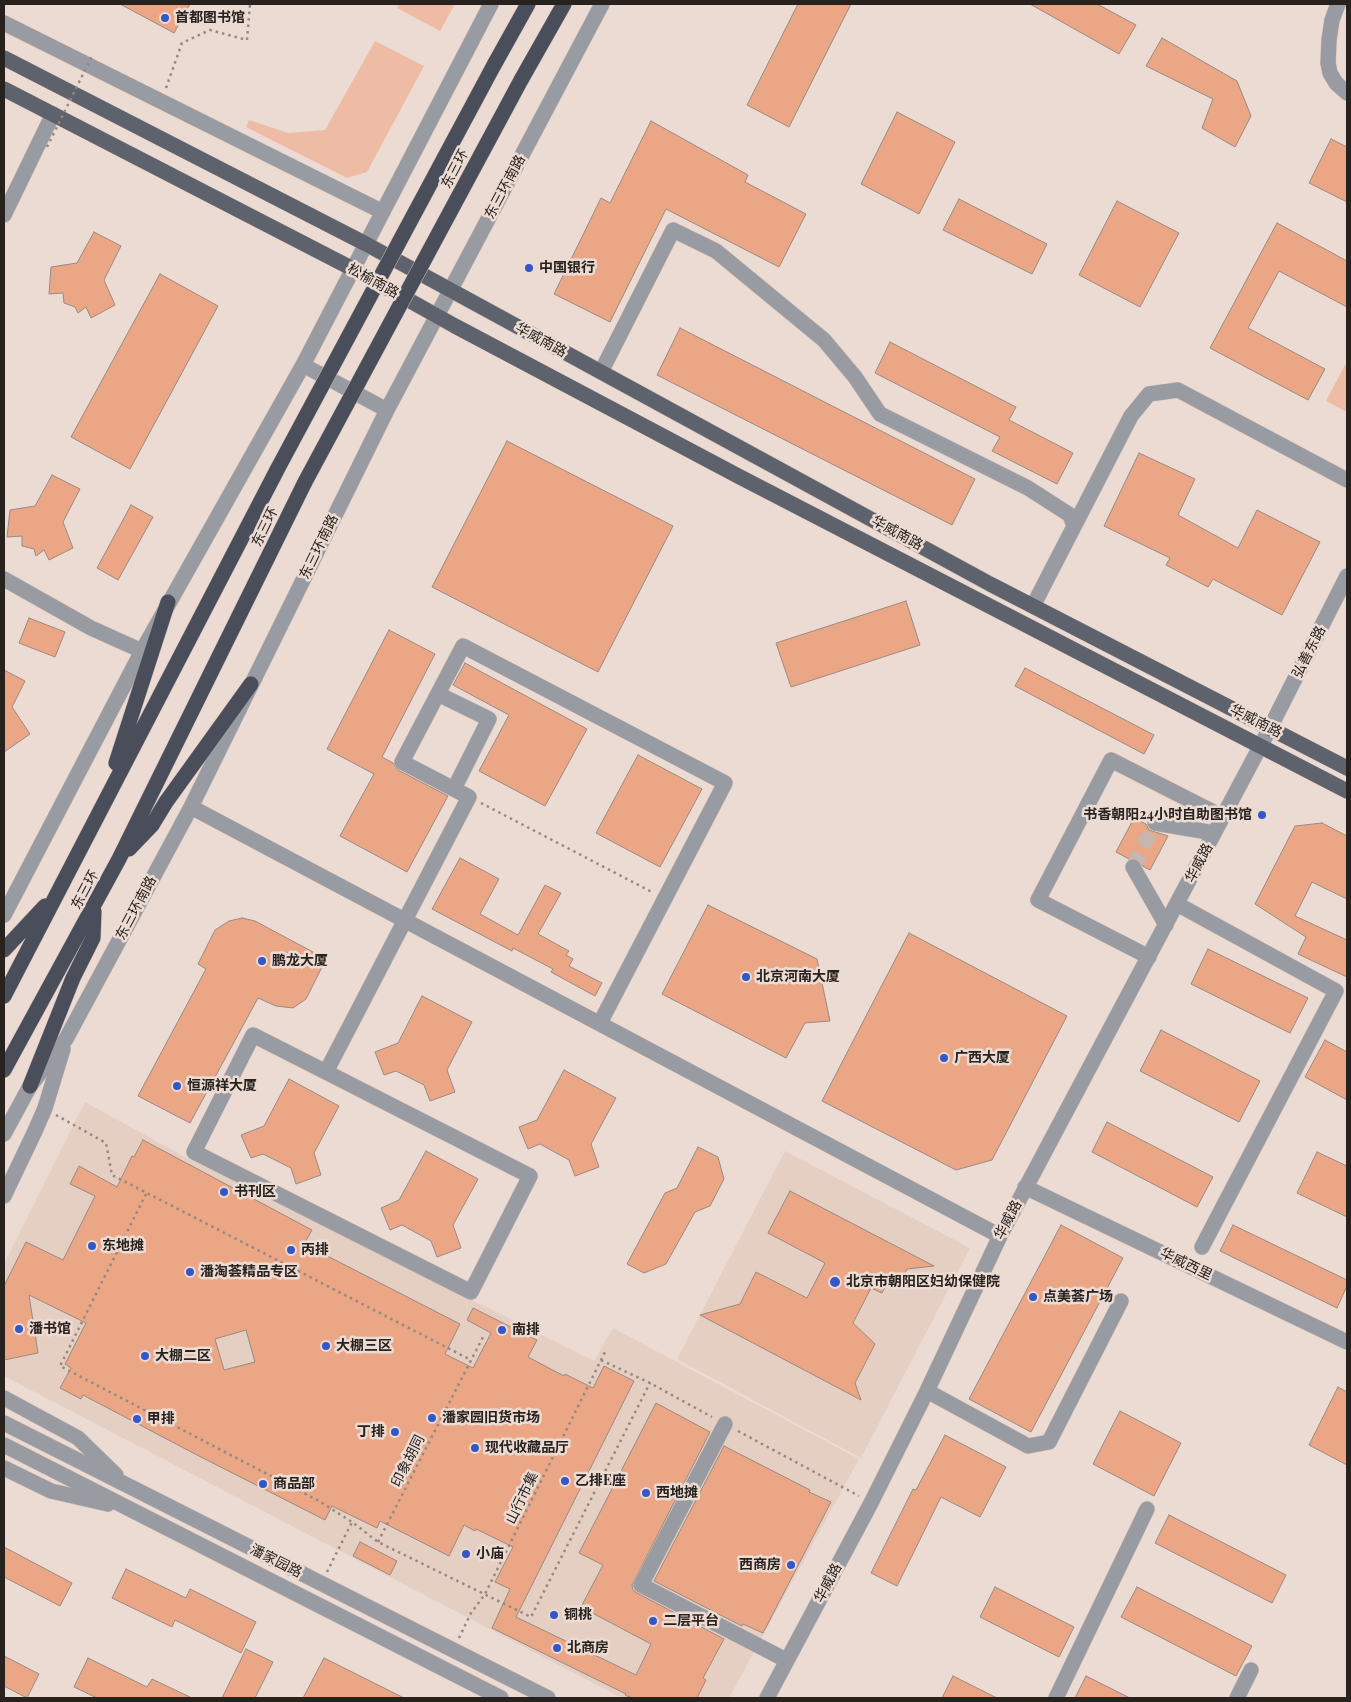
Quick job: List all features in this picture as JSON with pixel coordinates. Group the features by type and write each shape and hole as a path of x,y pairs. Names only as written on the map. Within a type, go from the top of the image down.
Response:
{"highway":[{"name":"东三环","path":"4,996 278,468 528,4"},
{"name":"东三环","path":"4,1070 119,860 305,482 521,80 564,4"},
{"path":"102,805 168,602"},
{"path":"119,860 152,825 166,802 252,684"},
{"path":"4,950 58,893"},
{"path":"30,1086 73,978 92,938 94,907"}],"main road":[{"name":"松榆南路","path":"4,58 366,244 451,290"},
{"name":"松榆南路","path":"4,89 353,269 437,316 740,477"},
{"name":"华威南路","path":"451,290 949,562 1347,768"},
{"name":"华威南路","path":"740,477 1347,791"}],"street":[{"path":"4,915 168,602 303,365 491,4"},
{"name":"东三环南路","path":"4,1134 30,1086 66,1039 191,807 387,410 602,4"},
{"path":"1338,4 1332,20 1328,62 1330,73 1336,83 1347,93"},
{"path":"4,23 383,212"},
{"path":"4,215 53,114"},
{"path":"600,372 673,230 716,251 824,340 855,377 880,414 1028,488 1070,515 1074,526"},
{"path":"303,365 387,410"},
{"path":"1033,606 1131,416 1149,394 1178,390 1347,480"},
{"name":"弘善东路","path":"1260,747 1347,576"},
{"path":"4,579 91,628 142,651"},
{"path":"326,1072 469,797 402,762 463,646 725,783 600,1024"},
{"path":"438,694 489,719 454,789"},
{"name":"华威路","path":"767,1698 871,1503 927,1391 1000,1236 1260,747"},
{"path":"1149,958 1038,900 1106,768 1111,760 1223,817"},
{"path":"191,807 1000,1236"},
{"path":"1155,823 1214,833"},
{"path":"1133,867 1166,925"},
{"path":"1177,904 1336,991 1202,1247"},
{"path":"253,1035 326,1072 530,1176 471,1292 194,1152 253,1035"},
{"path":"4,1196 45,1108 66,1039"},
{"name":"华威西里","path":"1026,1187 1347,1342"},
{"path":"927,1391 1028,1446 1049,1442 1121,1301"},
{"path":"4,1398 78,1438 128,1486"},
{"name":"潘家园路","path":"4,1424 548,1698"},
{"path":"725,1424 641,1585 786,1660"},
{"name":"潘家园路","path":"4,1445 501,1698"},
{"path":"4,1468 51,1491 133,1510"},
{"path":"1056,1698 1148,1508"},
{"path":"1237,1698 1251,1670"}],"path":[{"path":"160,101 182,43 210,30 247,40 250,4"},
{"path":"47,147 92,56"},
{"path":"469,797 665,899"},
{"path":"45,1108 106,1143 112,1175 471,1360"},
{"path":"146,1194 60,1366 319,1501 352,1522 378,1542 531,1617 650,1383"},
{"name":"印象胡同","path":"378,1542 484,1335"},
{"name":"山行市集","path":"452,1650 472,1613 485,1594 605,1352"},
{"path":"321,1584 352,1522"}],"shaded area":[{"path":"399,4 455,4 440,31 397,8"},
{"path":"375,41 424,66 367,172 347,178 246,127 249,120 288,133 325,130"},
{"path":"1347,361 1347,412 1326,401"},
{"name":"潘家园旧货市场","path":"85,1102 183,1156 594,1361 613,1328 859,1459 729,1698 622,1698 4,1376 4,1264"},
{"name":"北京市朝阳区妇幼保健院","path":"785,1151 970,1248 861,1458 677,1359"}],"building":[{"name":"首都图书馆","path":"120,4 190,4 174,33"},
{"path":"798,4 851,4 789,127 747,105"},
{"path":"1030,4 1097,4 1136,25 1119,54"},
{"path":"1162,38 1237,81 1251,116 1235,147 1202,128 1213,99 1146,66"},
{"path":"897,112 955,142 919,214 861,184"},
{"path":"651,121 748,175 745,182 806,214 779,267 666,209 610,322 554,294 601,198 610,203"},
{"path":"1331,139 1347,147 1347,202 1309,183"},
{"path":"959,199 1047,244 1032,274 943,230"},
{"path":"1117,201 1179,233 1140,307 1079,275"},
{"path":"1277,223 1347,261 1347,307 1279,271 1248,328 1325,369 1308,400 1210,348"},
{"path":"94,232 121,246 104,280 115,305 91,318 86,307 78,313 75,307 64,303 63,293 49,294 51,267 77,263"},
{"path":"160,274 218,306 130,469 71,437"},
{"path":"680,328 975,479 952,525 657,375"},
{"path":"890,342 1016,407 1009,420 1073,453 1057,484 992,451 1000,437 875,373"},
{"path":"507,441 673,526 598,672 432,587"},
{"path":"1139,453 1195,479 1178,515 1238,548 1257,510 1320,542 1282,615 1213,579 1208,587 1166,565 1170,558 1104,526"},
{"path":"52,475 80,489 63,522 73,548 49,560 44,550 36,556 34,549 22,546 22,536 7,537 10,510 35,506"},
{"path":"131,505 153,517 118,580 97,568"},
{"path":"906,601 920,645 791,687 776,643"},
{"path":"29,618 65,632 55,657 19,643"},
{"path":"389,630 435,654 382,757 393,763 398,770 448,796 407,872 340,836 374,774 327,749"},
{"path":"465,663 587,729 545,806 479,771 509,715 453,685"},
{"path":"1025,668 1154,735 1144,754 1015,686"},
{"path":"4,670 25,681 12,707 30,734 4,752"},
{"path":"638,755 702,789 660,867 596,833"},
{"path":"1134,818 1146,824 1149,830 1168,836 1150,870 1144,867 1137,859 1129,859 1116,852"},
{"path":"1322,823 1347,836 1347,899 1312,882 1295,916 1347,940 1347,977 1298,954 1306,937 1255,904 1295,826"},
{"path":"460,858 499,879 480,914 518,935 545,885 561,893 538,934 569,951 566,955 573,959 569,966 602,983 595,996 551,972 553,969 513,948 512,951 432,909"},
{"name":"北京河南大厦","path":"708,905 817,959 830,1021 805,1023 786,1058 662,994"},
{"path":"242,918 255,921 326,959 306,999 293,1008 276,1006 258,998 190,1123 138,1096 206,969 198,964 215,930 229,921"},
{"name":"广西大厦","path":"909,933 1067,1016 992,1160 956,1170 822,1101"},
{"path":"1208,949 1308,998 1290,1033 1191,984"},
{"path":"422,996 472,1022 447,1070 455,1092 430,1101 424,1085 396,1071 384,1075 375,1052 398,1043"},
{"path":"1161,1030 1260,1081 1239,1122 1140,1071"},
{"path":"1325,1040 1347,1052 1347,1100 1305,1077"},
{"path":"564,1070 616,1098 591,1144 599,1167 575,1176 569,1160 540,1144 528,1149 519,1127 537,1120"},
{"path":"289,1079 339,1106 314,1153 321,1175 296,1184 291,1168 263,1154 251,1158 241,1135 264,1126"},
{"path":"1107,1122 1213,1177 1197,1207 1092,1152"},
{"name":"潘家园旧货市场","path":"143,1140 312,1230 304,1244 460,1324 445,1354 473,1368 491,1333 467,1320 473,1308 537,1340 528,1357 564,1376 565,1374 593,1388 604,1366 634,1381 516,1617 636,1675 651,1644 581,1607 603,1565 579,1553 656,1403 710,1432 632,1585 633,1590 637,1593 724,1639 703,1678 706,1680 697,1698 632,1698 492,1628 510,1589 495,1582 513,1547 464,1525 449,1556 380,1521 377,1528 332,1506 325,1520 83,1395 81,1399 60,1388 71,1368 65,1364 86,1323 29,1295 38,1353 4,1360 4,1286 26,1242 63,1260 95,1196 70,1184 79,1166 117,1187 132,1156 134,1157","holes":["246,1330 255,1362 224,1370 215,1339"]},
{"path":"698,1147 718,1157 724,1179 710,1206 695,1212 666,1264 644,1273 627,1264 665,1193 677,1188"},
{"path":"426,1151 478,1179 453,1225 461,1248 437,1257 431,1241 402,1225 390,1230 381,1208 399,1200"},
{"path":"1317,1152 1347,1166 1347,1217 1297,1193"},
{"path":"790,1191 934,1266 907,1269 901,1280 891,1275 882,1293 871,1288 853,1323 875,1344 855,1383 861,1400 700,1315 740,1304 756,1272 807,1298 825,1263 768,1233"},
{"path":"1061,1225 1123,1258 1031,1432 969,1399"},
{"path":"1233,1225 1347,1280 1347,1286 1337,1308 1220,1251"},
{"path":"1338,1387 1347,1392 1347,1465 1309,1445"},
{"path":"1120,1411 1181,1443 1154,1496 1093,1464"},
{"path":"945,1435 1006,1467 980,1517 941,1497 897,1586 871,1573 913,1489 916,1490"},
{"path":"724,1446 831,1502 763,1633 743,1624 742,1626 654,1581"},
{"path":"1169,1515 1286,1575 1272,1603 1155,1543"},
{"path":"360,1542 397,1561 390,1575 353,1556"},
{"path":"4,1547 72,1583 60,1606 4,1577"},
{"path":"126,1569 186,1598 190,1589 256,1622 241,1653 175,1620 172,1627 112,1598"},
{"path":"995,1587 1074,1627 1059,1657 980,1617"},
{"path":"1137,1587 1252,1646 1236,1676 1121,1617"},
{"path":"246,1649 273,1662 255,1698 222,1698"},
{"path":"4,1656 39,1674 27,1698 4,1686"},
{"path":"88,1658 147,1687 152,1679 192,1698 97,1698 74,1687"},
{"path":"324,1658 404,1698 303,1698"},
{"path":"953,1676 997,1698 942,1698"},
{"path":"1086,1676 1130,1698 1075,1698"}],"tunnel":[{"path":"1133,867 1155,823"}],"place":[{"name":"首都图书馆","path":"165,18"},
{"name":"中国银行","path":"529,268"},
{"name":"书香朝阳24小时自助图书馆","path":"1262,815"},
{"name":"鹏龙大厦","path":"262,961"},
{"name":"北京河南大厦","path":"746,977"},
{"name":"广西大厦","path":"944,1058"},
{"name":"恒源祥大厦","path":"177,1086"},
{"name":"书刊区","path":"224,1192"},
{"name":"东地摊","path":"92,1246"},
{"name":"丙排","path":"291,1250"},
{"name":"潘淘荟精品专区","path":"190,1272"},
{"name":"北京市朝阳区妇幼保健院","path":"835,1282"},
{"name":"点美荟广场","path":"1033,1297"},
{"name":"潘书馆","path":"19,1329"},
{"name":"南排","path":"502,1330"},
{"name":"大棚三区","path":"326,1346"},
{"name":"大棚二区","path":"145,1356"},
{"name":"潘家园旧货市场","path":"432,1418"},
{"name":"甲排","path":"137,1419"},
{"name":"丁排","path":"395,1432"},
{"name":"现代收藏品厅","path":"475,1448"},
{"name":"乙排E座","path":"565,1481"},
{"name":"商品部","path":"263,1484"},
{"name":"西地摊","path":"646,1493"},
{"name":"小庙","path":"466,1554"},
{"name":"西商房","path":"791,1565"},
{"name":"铜桃","path":"554,1615"},
{"name":"二层平台","path":"653,1621"},
{"name":"北商房","path":"557,1648"}]}
